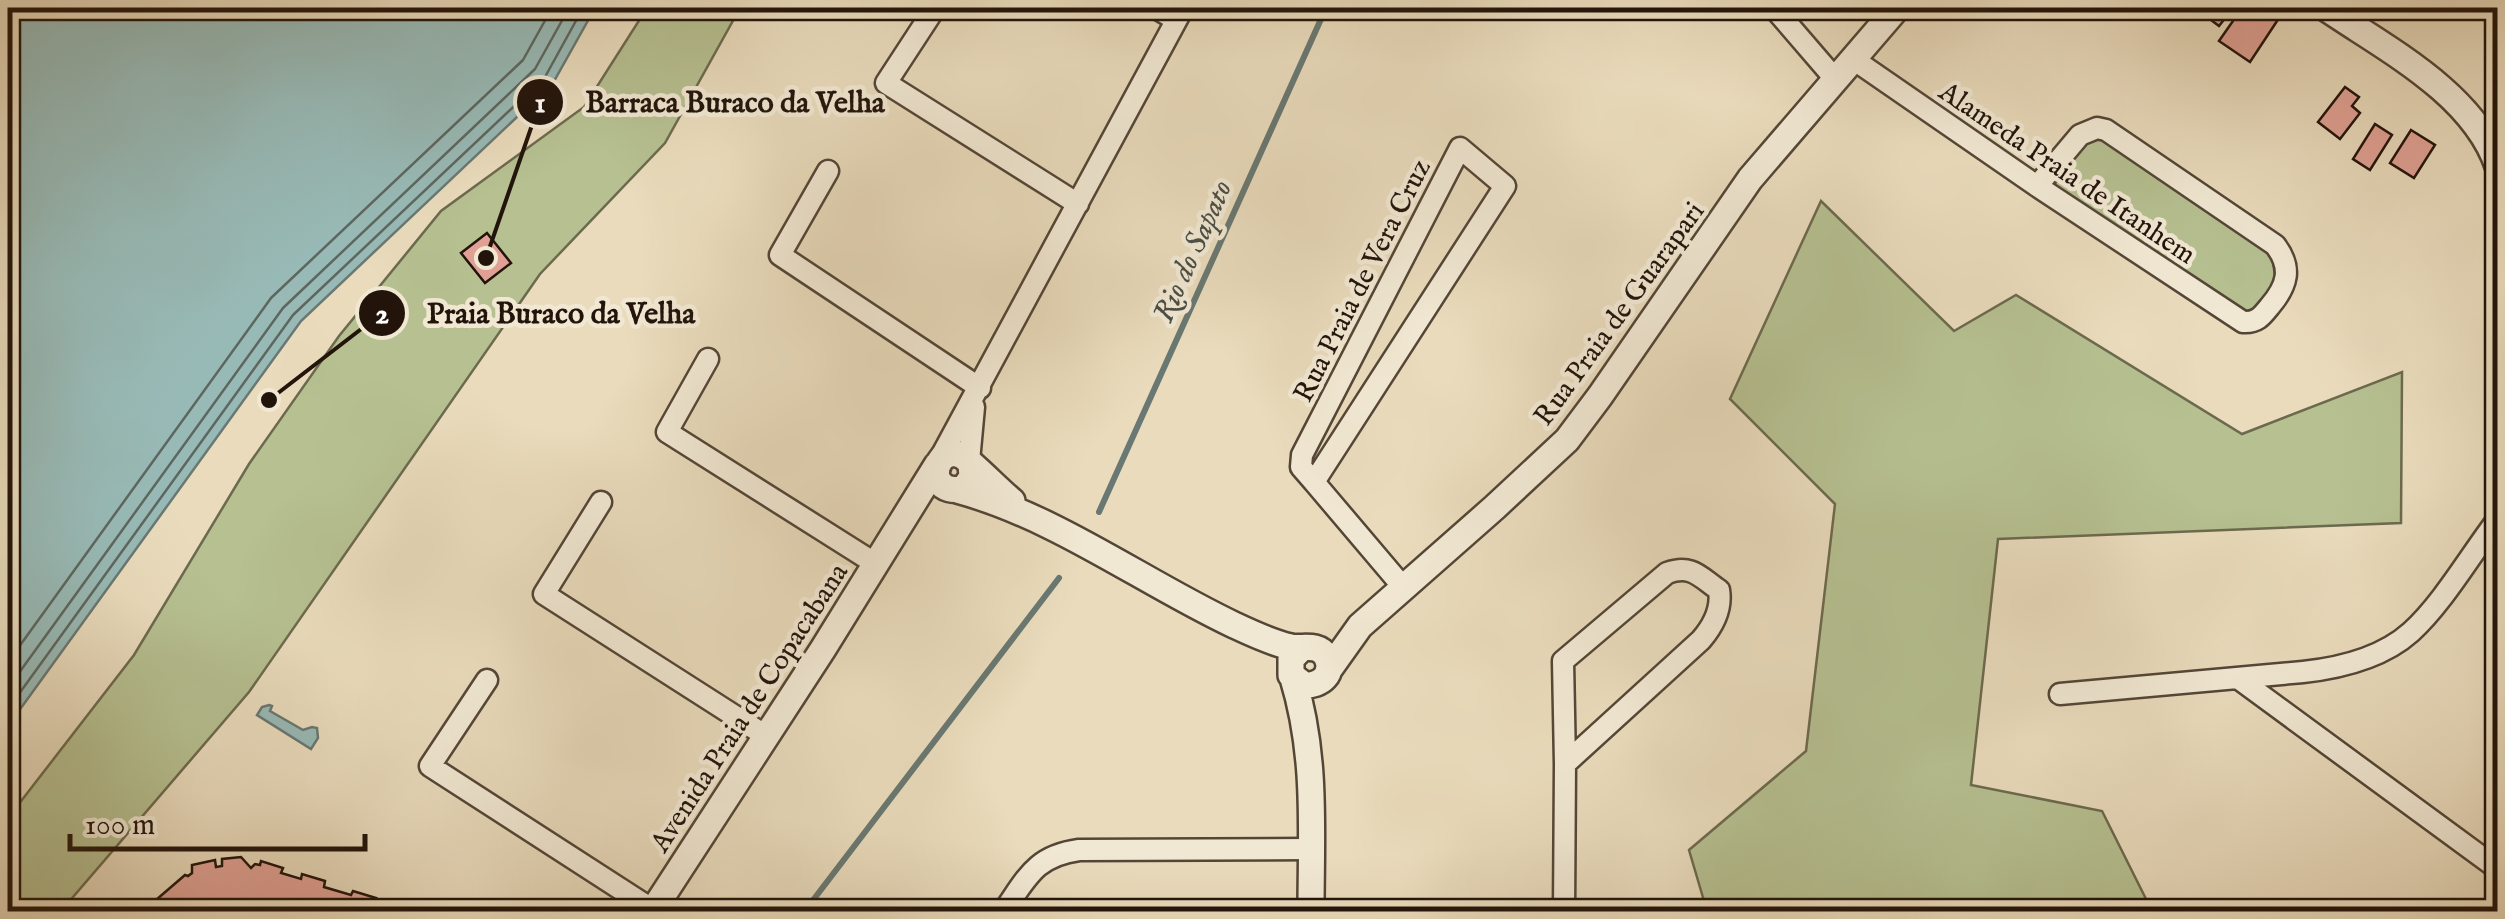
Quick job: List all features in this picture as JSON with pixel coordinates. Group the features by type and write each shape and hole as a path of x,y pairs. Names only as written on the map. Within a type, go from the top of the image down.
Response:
{"street":[{"path":"936,8 886,83 1078,204"},
{"path":"1156,8 1180,14"},
{"path":"1774,8 1836,80"},
{"name":"Rua Praia de Guarapari","path":"1311,767 1328,672 1360,626 1524,482 1566,440 1750,179 1898,8"},
{"path":"2326,8 2460,104 2480,127 2498,166"},
{"name":"Avenida Praia de Copacabana","path":"652,911 937,464 1180,14"},
{"name":"Alameda Praia de Itanhem","path":"1853,59 2037,186 2237,318 2249,323 2256,321 2286,284 2284,262 2276,245 2114,134 2097,128 2080,134 2037,186"},
{"name":"Rua Praia de Vera Cruz","path":"1460,148 1505,186 1314,482 1301,467 1302,455 1460,148"},
{"path":"828,171 780,255 978,391"},
{"path":"708,359 668,432 876,564"},
{"name":"Avenida Praia de Copacabana","path":"970,462 970,434 978,391"},
{"path":"1031,516 957,454 943,457 937,464 936,478 943,487 1031,516 1234,625 1276,642 1321,650 1328,672 1323,680 1304,686 1271,651 1234,625"},
{"path":"956,490 969,483 970,462"},
{"path":"1314,482 1403,587"},
{"name":"Avenida Praia de Copacabana","path":"893,535 956,490"},
{"path":"601,502 544,594 766,736"},
{"path":"2060,694 2332,669 2360,660 2409,634 2498,519"},
{"path":"1564,764 1702,640 1715,619 1718,590 1691,570 1668,573 1563,661 1564,912"},
{"name":"Rua Praia de Guarapari","path":"1304,647 1360,626"},
{"path":"1292,676 1291,659 1304,647"},
{"name":"Rua Praia de Guarapari","path":"1292,676 1307,733 1311,767 1311,912"},
{"path":"2239,679 2498,868"},
{"path":"487,680 430,766 652,911"},
{"path":"1003,912 1042,861 1060,852 1311,849"}],"green space":[{"path":"647,8 740,8 665,143 540,274 249,692 61,911 8,911 8,818 134,655 249,464 339,336 441,211 584,107"},
{"path":"2097,138 2112,143 2272,254 2276,284 2249,315 2054,185 2083,145"},
{"path":"1821,201 1954,331 2016,295 2242,434 2402,372 2401,523 1998,539 1971,785 2102,811 2152,911 1707,911 1689,850 1806,751 1835,504 1730,399"}],"water":[{"path":"8,8 595,8 553,83 301,321 8,726"},
{"path":"269,705 270,711 303,730 317,728 318,738 311,749 257,715"}],"building":[{"path":"2151,8 2175,8 2169,18"},
{"path":"2195,8 2233,8 2219,26"},
{"path":"2242,8 2271,8 2281,15 2250,62 2219,41"},
{"path":"2345,87 2359,97 2352,106 2360,113 2340,139 2318,122"},
{"path":"2375,124 2392,135 2370,170 2353,159"},
{"path":"2411,130 2435,145 2414,178 2390,163"},
{"path":"487,233 511,263 485,283 461,253"},
{"path":"241,857 251,868 261,861 283,868 281,873 325,881 324,887 376,898 373,903 379,906 376,912 244,912 240,905 209,912 142,912 192,873 192,865 215,860 216,867 222,866 222,859"}],"waterway":[{"name":"Rio do Sapato","path":"1099,512 1326,8"},
{"name":"Rio do Sapato","path":"804,912 1059,578"}],"place":[{"name":"Barraca Buraco da Velha","path":"486,258"},
{"name":"Praia Buraco da Velha","path":"269,400"}]}
